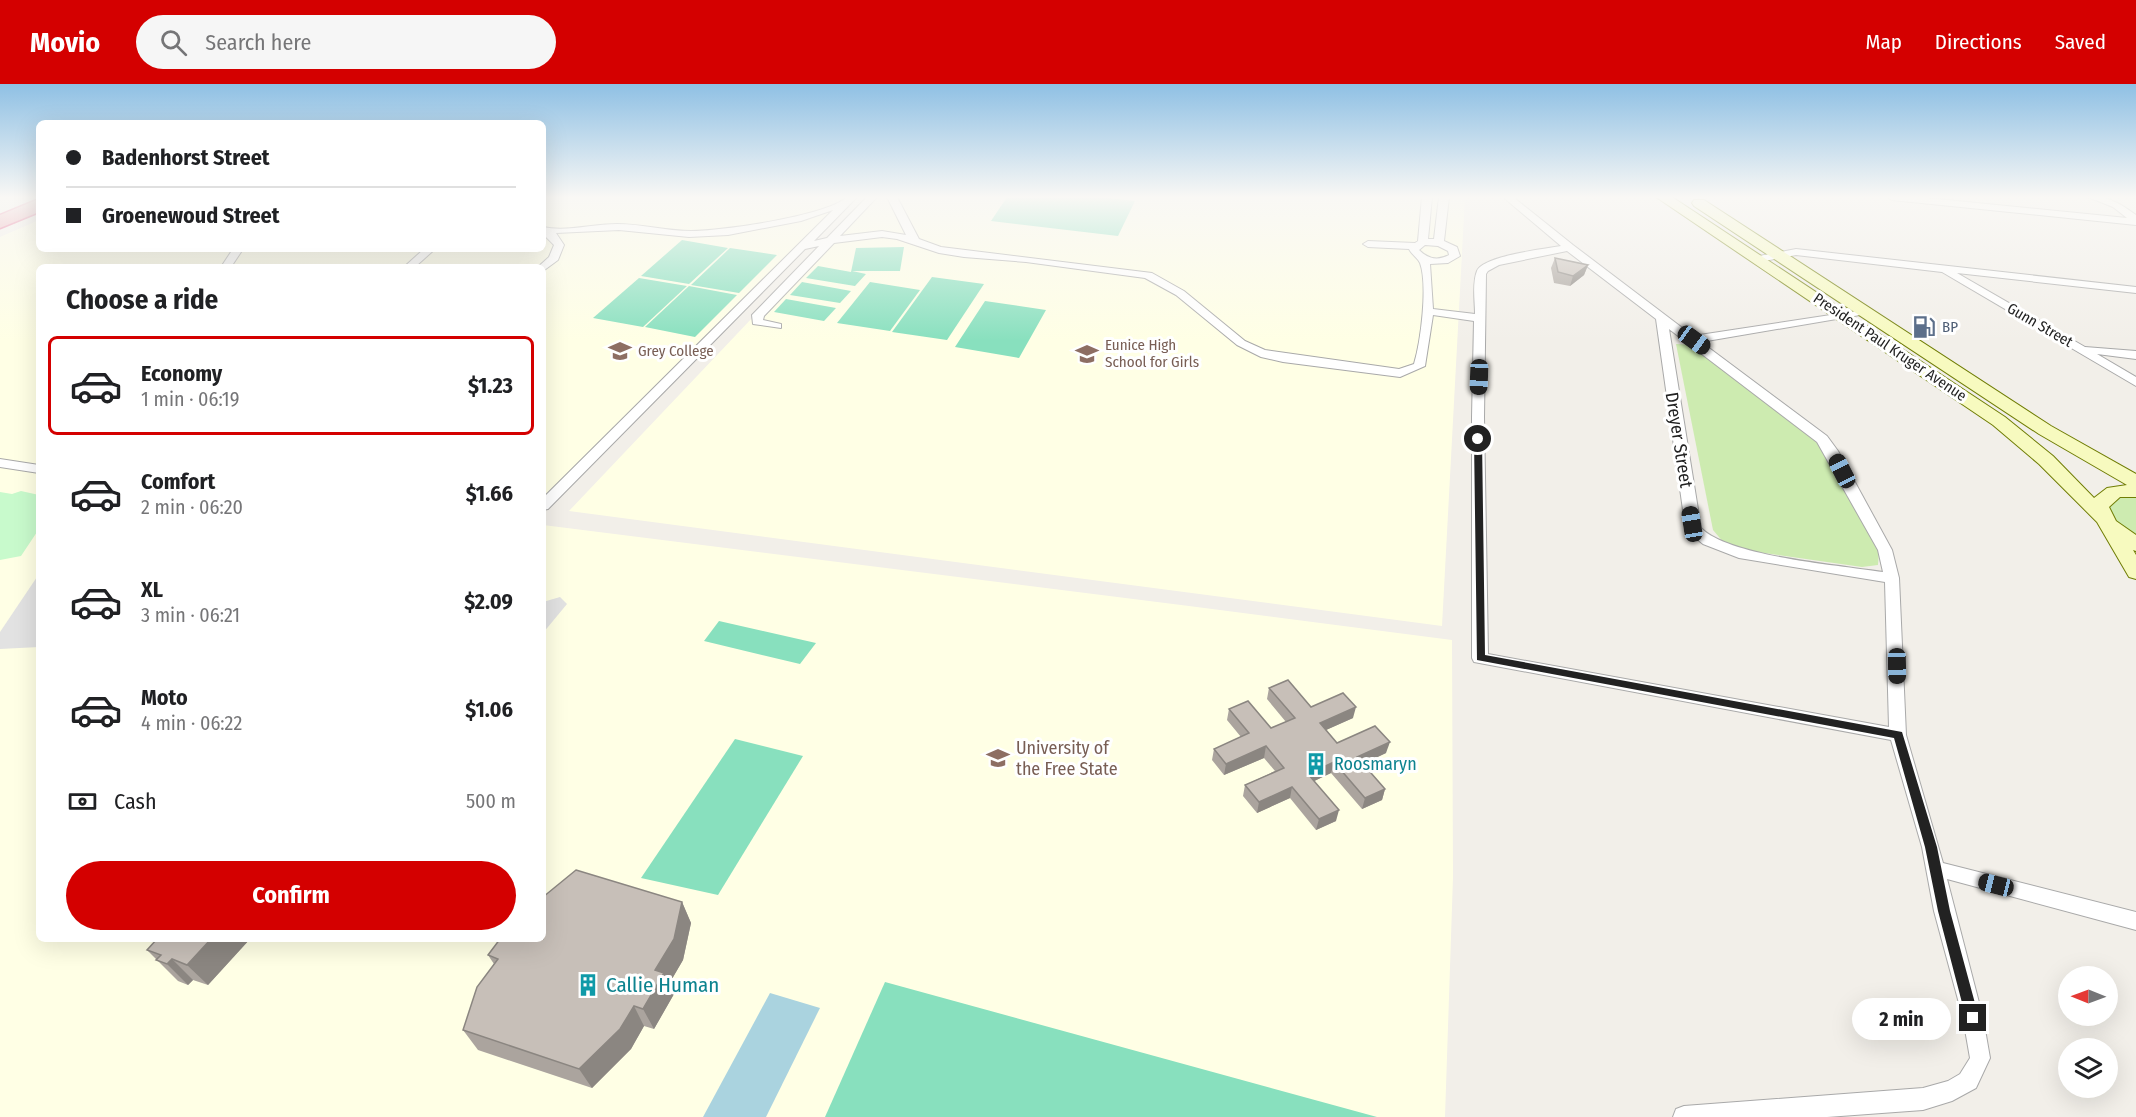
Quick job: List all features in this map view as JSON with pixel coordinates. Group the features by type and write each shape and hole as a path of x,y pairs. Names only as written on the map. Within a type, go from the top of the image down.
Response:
{"street":[{"path":"546,265 554,258 559,245"},
{"path":"546,503 802,245"},
{"path":"799,248 810,245"},
{"path":"777,326 757,322 758,315 825,245"},
{"path":"928,245 964,254 1026,259 1148,275 1180,292 1252,350 1272,356 1400,373 1419,366 1424,354 1428,272 1420,250 1421,245"},
{"path":"1381,245 1420,250 1437,261 1452,259 1456,253 1446,245"},
{"path":"1420,250 1433,245"},
{"name":"President Paul Kruger Avenue","path":"1738,245 1999,422 2046,460 2105,521 2136,572"},
{"name":"President Paul Kruger Avenue","path":"1764,245 1932,353 2045,430 2136,482"},
{"path":"1684,1117 1923,1099 1952,1090 1968,1082 1976,1069 1980,1058 1978,1044 1934,868 1931,847 1898,735 1891,573 1885,550 1826,443 1694,340 1569,247 1496,262 1483,269 1478,417 1480,658 1898,735"},
{"path":"1759,259 1796,252 2136,290"},
{"path":"1428,272 1437,261"},
{"name":"Gunn Street","path":"1942,269 2136,382"},
{"path":"1426,311 1481,318"},
{"path":"1664,342 1694,340 1866,311"},
{"name":"Dreyer Street","path":"1662,318 1692,524 1696,532 1706,541 1744,555 1863,573 1891,573"},
{"path":"2082,350 2136,355"},
{"path":"1907,358 1932,353"},
{"path":"0,464 36,470"},
{"path":"2136,491 2111,493 2102,498 2099,507 2105,521 2136,544"},
{"path":"1934,868 2136,921"}],"shaded area":[{"name":"University of the Free State","path":"0,245 36,245 36,252 546,252 546,245 806,245 546,497 546,264 36,264 36,942 546,942 546,525 1452,640 1453,877 1445,1117 0,1117"},
{"name":"Eunice High School for Girls","path":"821,245 1462,245 1442,626 569,511"},
{"path":"36,578 36,647 0,649 0,632"},
{"path":"560,597 567,604 546,629 546,601"}],"green space":[{"path":"676,245 712,245 728,248 689,284 641,276"},
{"path":"904,247 900,271 852,271 866,274 855,286 806,278 818,266 851,272 856,248"},
{"path":"730,248 777,255 739,293 691,285"},
{"path":"932,277 984,284 947,340 892,332"},
{"path":"639,278 687,286 643,327 593,318"},
{"path":"802,282 851,291 840,303 790,295"},
{"path":"870,282 920,290 890,331 837,323"},
{"path":"689,286 737,295 695,337 645,327"},
{"path":"786,299 836,308 824,321 774,312"},
{"path":"985,301 1046,310 1019,358 955,347"},
{"path":"1676,344 1696,345 1825,445 1879,552 1878,565 1862,567 1743,550 1724,543 1713,530"},
{"path":"21,491 36,494 36,534 21,556 0,560 0,492 12,494"},
{"path":"2129,494 2136,495 2136,538 2115,521 2109,506 2115,499"},
{"path":"719,621 816,643 800,664 704,641"},
{"path":"735,739 803,756 718,895 641,878"},
{"path":"885,982 1377,1117 825,1117"}],"water":[{"path":"770,993 820,1008 766,1117 703,1117"}],"building":[{"path":"1555,258 1588,265 1573,276 1558,272"},
{"name":"Roosmaryn","path":"1288,680 1311,707 1343,693 1356,707 1320,723 1337,743 1375,726 1390,742 1357,757 1385,789 1365,798 1334,762 1308,774 1339,810 1319,819 1292,787 1259,802 1245,785 1284,768 1266,746 1226,764 1214,749 1249,733 1229,709 1248,701 1271,728 1295,718 1269,688"},
{"name":"Callie Human","path":"576,870 682,902 674,939 655,970 664,973 643,1009 634,1006 620,1029 579,1069 463,1030 477,987 498,959 488,955 498,942 546,942 546,895"},
{"path":"154,942 208,942 187,965 172,959 167,964 156,960 161,955 147,950"}],"place":[{"name":"BP","path":"1924,327"},
{"name":"Grey College","path":"620,351"},
{"name":"Eunice High School for Girls","path":"1087,354"},
{"name":"University of the Free State","path":"998,758"},
{"name":"Roosmaryn","path":"1316,764"},
{"name":"Callie Human","path":"588,985"}],"route":[{"path":"1478,439 1480,658 1898,735 1931,847 1944,911 1973,1018"}]}
